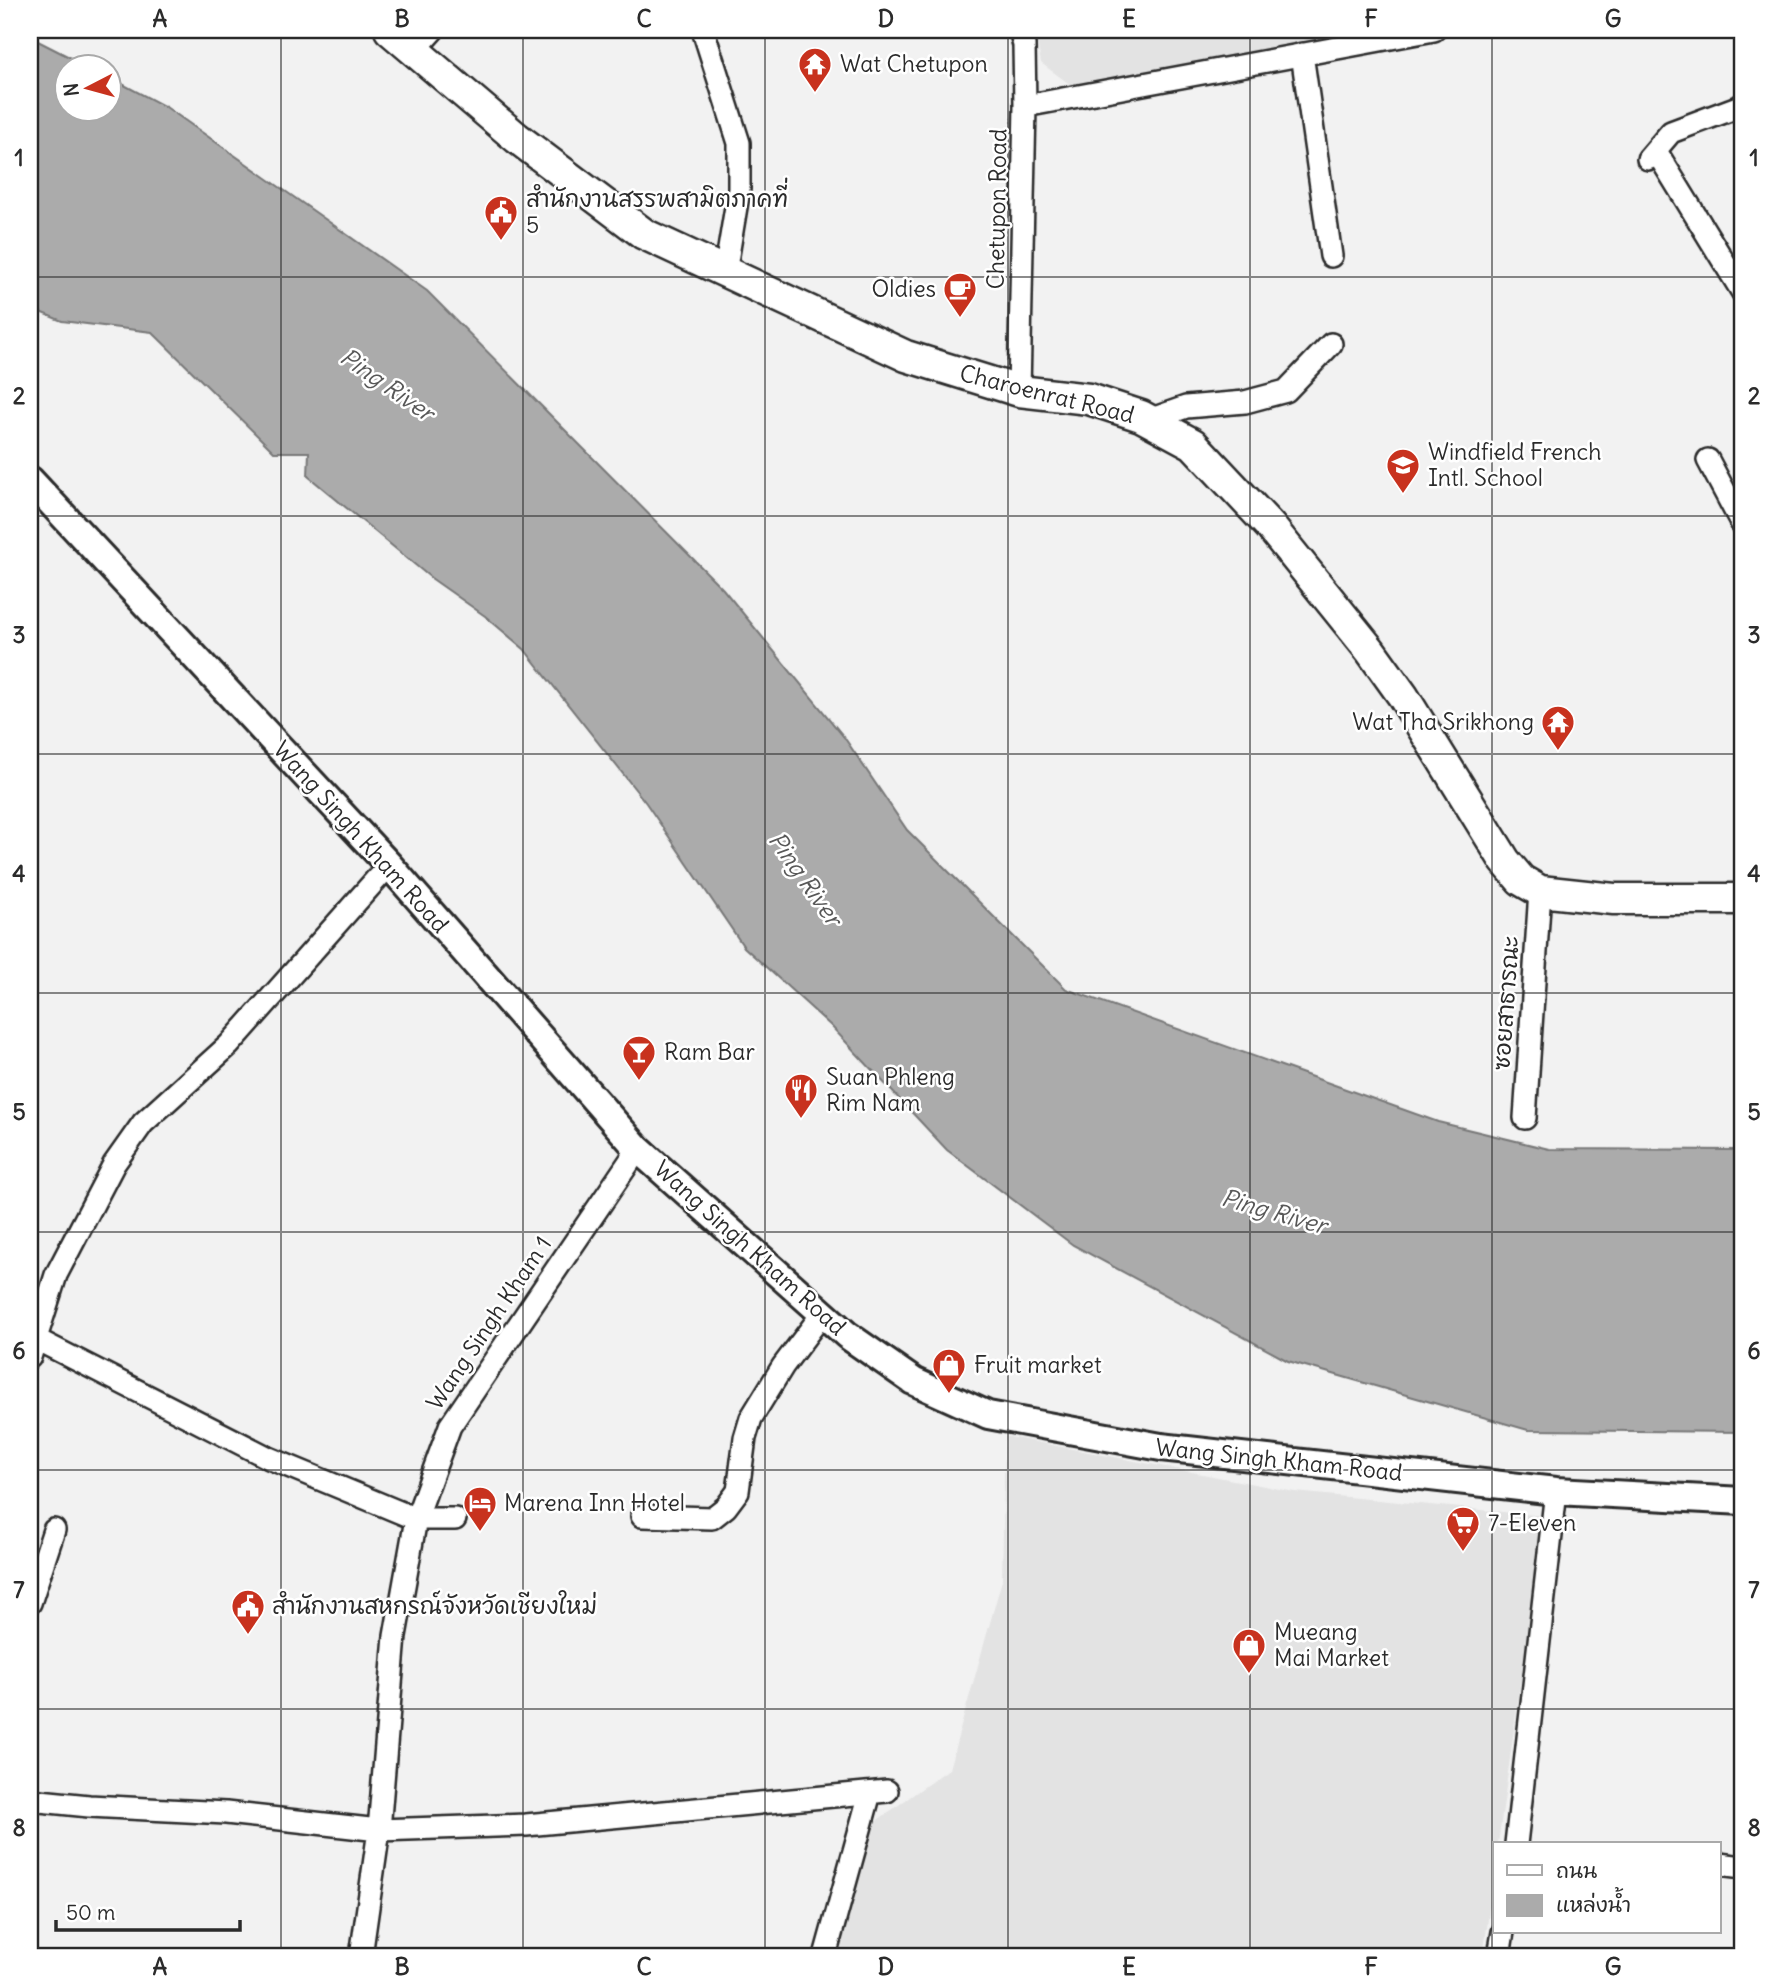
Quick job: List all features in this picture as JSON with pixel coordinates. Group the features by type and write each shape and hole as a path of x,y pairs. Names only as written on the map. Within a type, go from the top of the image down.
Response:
{"main road":[{"name":"Charoenrat Road","path":"390,30 424,40 517,138 644,234 906,356 1019,391 1089,399 1150,420 1193,444 1224,474 1327,593 1404,696 1505,861 1521,880 1540,891"},
{"path":"1540,891 1614,900 1743,899"}],"street":[{"path":"703,30 724,89 740,152 739,189 725,273"},
{"name":"Chetupon Road","path":"1019,391 1025,106 1024,45 1020,30"},
{"path":"1025,106 1434,30"},
{"path":"1302,54 1331,256"},
{"path":"1743,105 1671,132 1652,155 1743,293"},
{"path":"1150,420 1186,407 1245,402 1286,391 1331,344"},
{"path":"1708,460 1743,526"},
{"name":"Wang Singh Kham Road","path":"30,480 389,865 638,1149 847,1335 913,1381 988,1415 1161,1447 1556,1491 1743,1500"},
{"path":"389,865 229,1045 143,1123 114,1164 56,1275 32,1347 269,1458 416,1519 455,1519"},
{"name":"ซอยสาธารณะ","path":"1525,1118 1540,891"},
{"name":"Wang Singh Kham 1","path":"361,1956 379,1830 395,1636 416,1519 450,1426 638,1149"},
{"path":"642,1516 712,1518 726,1507 738,1492 751,1418 783,1366 823,1314"},
{"path":"1516,1842 1556,1491"},
{"path":"30,1603 54,1530"},
{"path":"30,1800 226,1813 379,1830 526,1825 878,1792 825,1956"},
{"path":"1720,1864 1743,1867"},
{"path":"1499,1956 1503,1934"}],"shaded area":[{"path":"1035,30 1404,30 1079,91 1041,63"},
{"name":"Mueang Mai Market","path":"1005,1436 1295,1492 1544,1516 1498,1842 1493,1842 1493,1884 1483,1956 839,1956 872,1824 949,1769 1002,1580"}],"water":[{"name":"Ping River","path":"30,37 59,52 52,52 52,122 122,122 122,84 166,107 427,291 723,589 844,737 907,830 1066,989 1438,1122 1549,1149 1743,1150 1743,1432 1528,1430 1288,1361 1073,1245 947,1150 831,1026 744,947 646,803 524,649 485,616 431,578 308,476 309,452 274,452 152,332 62,321 30,308"}],"place":[{"name":"Wat Chetupon","path":"815,94"},
{"name":"สำนักงานสรรพสามิตภาคที่ 5","path":"501,242"},
{"name":"Oldies","path":"960,319"},
{"name":"Windfield French Intl. School","path":"1403,495"},
{"name":"Wat Tha Srikhong","path":"1558,752"},
{"name":"Ram Bar","path":"639,1082"},
{"name":"Suan Phleng Rim Nam","path":"801,1120"},
{"name":"Fruit market","path":"949,1395"},
{"name":"Marena Inn Hotel","path":"480,1533"},
{"name":"7-Eleven","path":"1463,1553"},
{"name":"สำนักงานสหกรณ์จังหวัดเชียงใหม่","path":"248,1636"},
{"name":"Mueang Mai Market","path":"1249,1675"}]}
